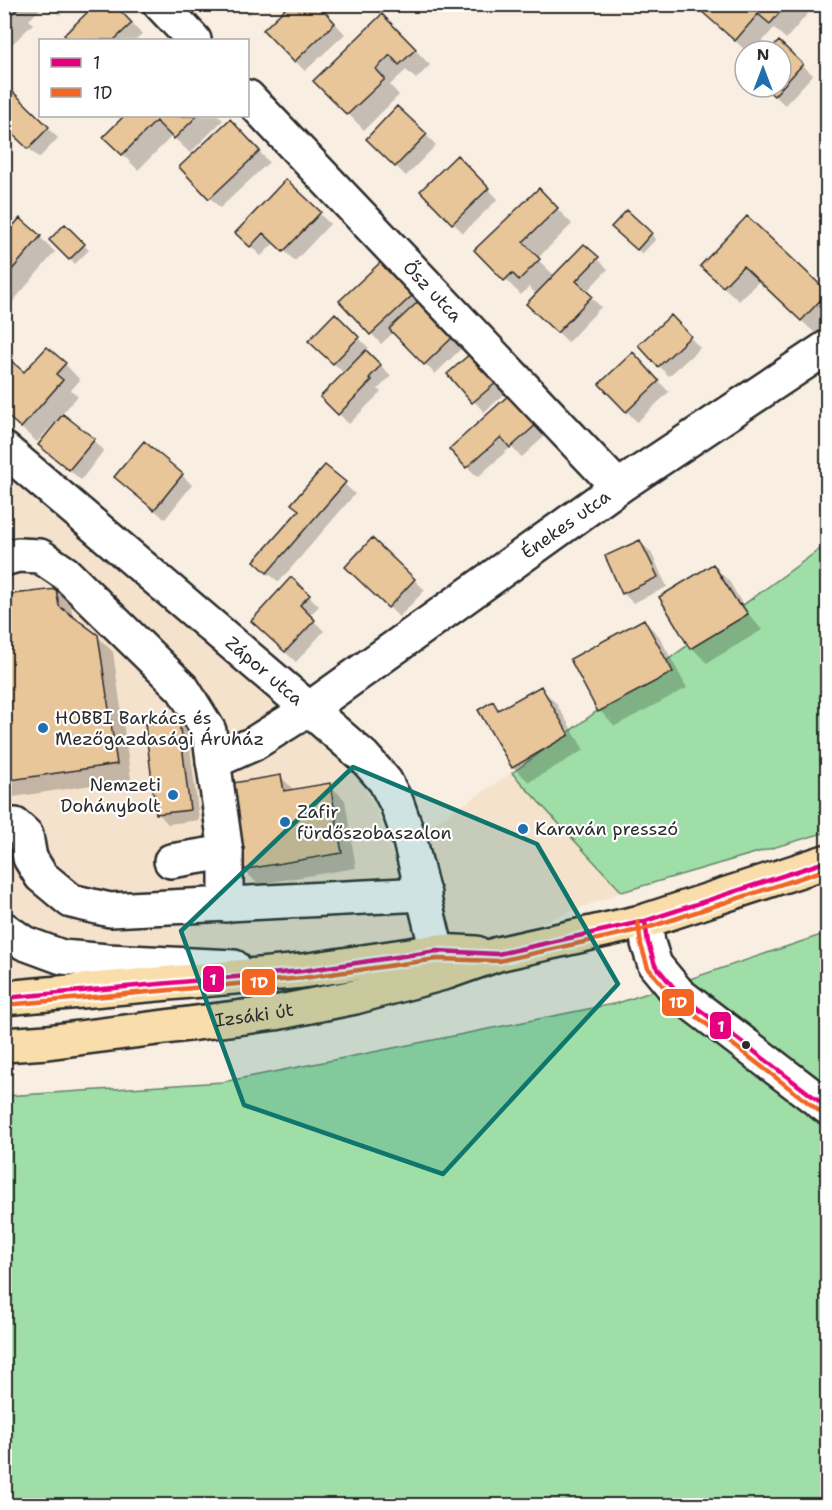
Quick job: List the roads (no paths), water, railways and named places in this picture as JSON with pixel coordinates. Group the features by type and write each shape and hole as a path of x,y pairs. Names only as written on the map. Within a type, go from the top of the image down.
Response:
{"main road":[{"name":"Izsáki út","path":"4,1045 58,1041 275,1013 378,991 447,972 498,954 645,921 828,861"},
{"name":"Izsáki út","path":"4,998 302,971 437,951 498,954"}],"street":[{"path":"160,4 193,39"},
{"name":"Ősz utca","path":"249,98 618,487"},
{"name":"Énekes utca","path":"213,762 253,744 309,709 618,487 828,347"},
{"name":"Zápor utca","path":"4,449 309,709 364,757 385,781 397,804 424,894 437,951"},
{"path":"4,559 18,555 40,556 65,573 183,689 209,730 226,852 226,905"},
{"path":"4,825 15,825 26,835 30,858 41,876 71,901 110,910 424,894"},
{"path":"171,861 226,852"},
{"path":"645,921 648,943 655,965 679,994 828,1108"},
{"path":"4,929 24,943 62,957 107,962 302,971"}],"place":[{"name":"HOBBI Barkács és Mezőgazdasági Áruház","path":"43,728"},
{"name":"Nemzeti Dohánybolt","path":"173,795"},
{"name":"Zafir fürdőszobaszalon","path":"285,822"},
{"name":"Karaván presszó","path":"523,829"}]}
